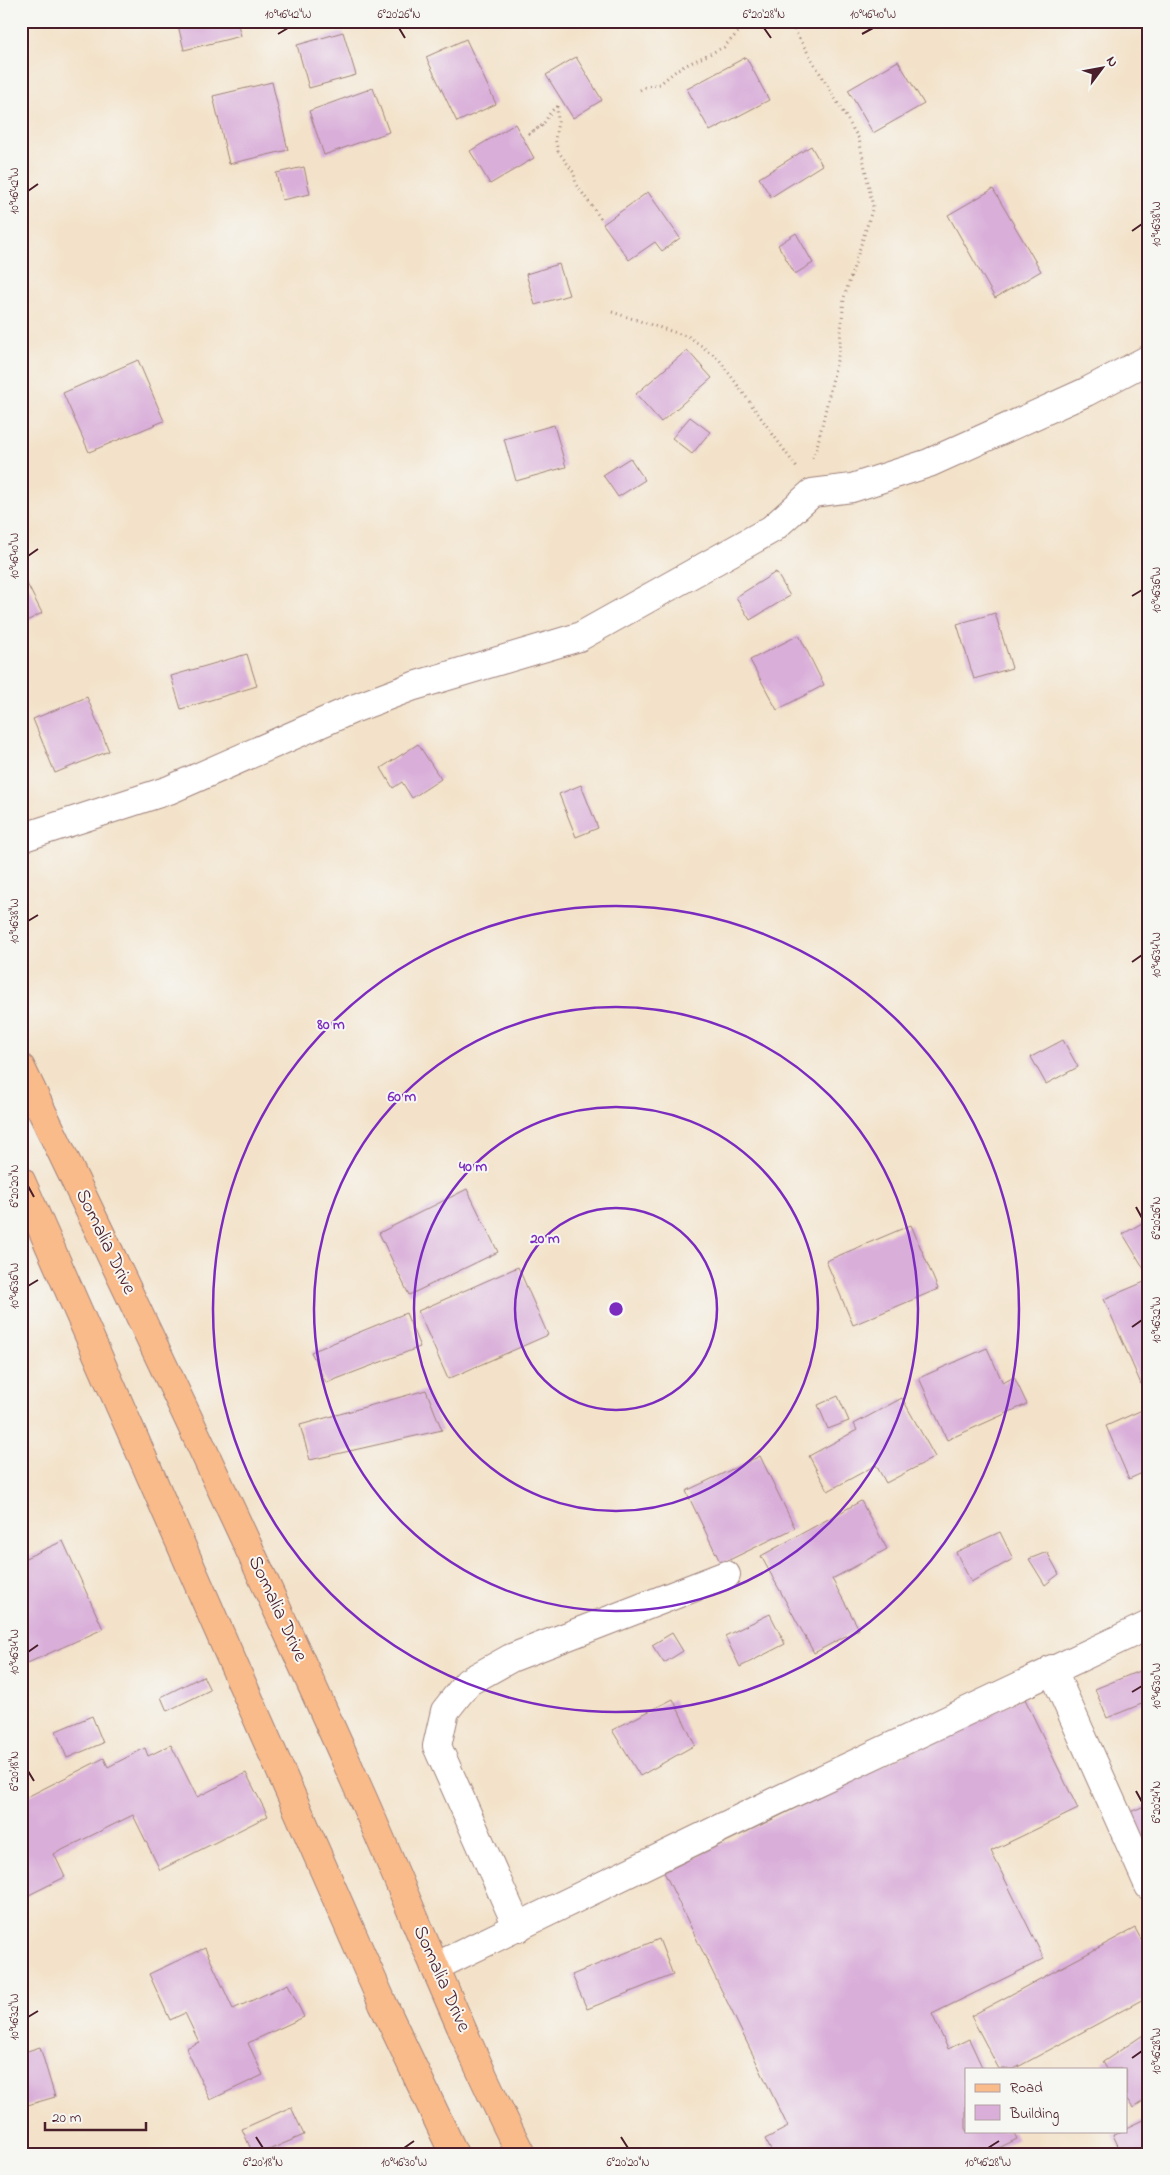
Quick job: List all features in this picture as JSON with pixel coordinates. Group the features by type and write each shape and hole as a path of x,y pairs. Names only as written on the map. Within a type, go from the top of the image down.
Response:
{"main road":[{"name":"Somalia Drive","path":"21,1068 179,1394 357,1784 435,1968 522,2154"},
{"path":"21,1181 383,2004 454,2154"}],"street":[{"path":"21,838 169,790 353,709 414,686 579,637 772,529 808,486 852,488 929,463 1086,392 1149,359"},
{"path":"518,1928 437,1746 445,1711 468,1682 512,1658 726,1575"},
{"path":"435,1968 1052,1669 1149,1625"},
{"path":"1052,1669 1149,1886"}],"path":[{"path":"640,90 647,86 660,84 678,69 724,47 745,25 754,21"},
{"path":"789,21 858,139 873,207 844,298 839,352 808,486"},
{"path":"543,125 548,113 557,107 558,122 555,139 558,151 574,173 576,184 601,219"},
{"path":"612,312 654,328 689,337 718,358 808,486"}],"building":[{"path":"177,21 237,21 241,36 184,50"},
{"path":"343,32 356,75 309,88 297,45"},
{"path":"466,39 496,104 457,122 426,57"},
{"path":"576,57 602,100 573,118 546,75"},
{"path":"746,57 769,100 710,131 687,89"},
{"path":"898,61 924,104 873,133 848,90"},
{"path":"272,82 288,150 229,164 213,96"},
{"path":"373,88 389,132 324,155 309,111"},
{"path":"515,124 534,158 490,184 470,151"},
{"path":"811,146 822,165 771,197 759,178"},
{"path":"304,167 310,194 282,200 276,173"},
{"path":"993,189 1041,271 995,298 948,215"},
{"path":"648,192 680,238 662,251 655,242 629,260 603,224"},
{"path":"796,233 813,263 795,274 778,245"},
{"path":"559,264 569,295 535,305 526,274"},
{"path":"687,350 712,378 661,422 636,394"},
{"path":"138,360 164,421 89,452 63,393"},
{"path":"690,417 710,432 692,454 672,438"},
{"path":"554,425 566,467 516,481 504,439"},
{"path":"630,458 645,480 618,497 603,475"},
{"path":"21,572 42,613 21,624"},
{"path":"776,572 790,596 750,620 736,597"},
{"path":"995,613 1012,668 974,679 957,624"},
{"path":"799,635 824,685 777,710 750,660"},
{"path":"247,654 257,686 181,709 171,676"},
{"path":"87,697 109,751 55,773 33,719"},
{"path":"418,744 441,779 412,798 402,782 393,788 381,768"},
{"path":"581,785 598,828 576,837 559,794"},
{"path":"1063,1040 1078,1067 1046,1084 1031,1057"},
{"path":"467,1189 498,1252 409,1295 379,1233"},
{"path":"1149,1219 1149,1277 1123,1234"},
{"path":"911,1225 938,1289 853,1325 826,1261"},
{"path":"518,1267 548,1335 448,1379 418,1311"},
{"path":"1149,1280 1149,1380 1141,1384 1104,1299"},
{"path":"406,1313 420,1347 326,1383 311,1352"},
{"path":"987,1348 1003,1383 1014,1377 1027,1404 947,1440 919,1378"},
{"path":"426,1390 442,1430 310,1460 300,1425"},
{"path":"838,1396 849,1421 828,1429 818,1405"},
{"path":"902,1398 935,1457 886,1483 876,1465 828,1491 809,1456 857,1430 854,1424"},
{"path":"1149,1407 1149,1470 1129,1479 1106,1426"},
{"path":"760,1456 795,1528 721,1564 686,1491"},
{"path":"861,1501 887,1549 832,1579 859,1629 814,1653 761,1556"},
{"path":"1000,1532 1013,1559 971,1582 956,1552"},
{"path":"63,1541 103,1629 21,1666 21,1560"},
{"path":"1047,1552 1059,1574 1045,1585 1029,1559"},
{"path":"770,1614 785,1644 740,1667 725,1636"},
{"path":"672,1633 683,1651 664,1663 652,1645"},
{"path":"1149,1667 1149,1701 1107,1718 1095,1689"},
{"path":"203,1676 210,1690 167,1711 161,1697"},
{"path":"1024,1697 1078,1809 991,1851 1044,1959 932,2014 948,2049 969,2039 983,2068 965,2068 965,2132 1014,2132 1017,2139 987,2154 773,2154 765,2139 788,2127 664,1872"},
{"path":"673,1699 695,1745 640,1776 612,1730"},
{"path":"92,1716 103,1743 67,1758 56,1731"},
{"path":"171,1745 197,1797 246,1773 268,1816 160,1870 133,1815 54,1854 65,1877 21,1899 21,1800 104,1758 108,1767 145,1748 148,1756"},
{"path":"1149,1804 1149,1861 1128,1813"},
{"path":"1135,1928 1149,1954 1149,1996 1016,2068 998,2068 971,2016"},
{"path":"659,1939 673,1975 587,2009 572,1975"},
{"path":"205,1948 233,2009 288,1984 304,2017 248,2043 263,2075 210,2100 186,2048 199,2042 185,2013 170,2020 149,1974"},
{"path":"1149,2031 1149,2097 1133,2108 1128,2101 1128,2068 1106,2068 1103,2062"},
{"path":"40,2047 55,2097 21,2107 21,2053"},
{"path":"291,2107 304,2135 259,2154 253,2154 242,2129"},
{"path":"1149,2117 1149,2154 1122,2154 1113,2135 1128,2132 1128,2127"}]}
